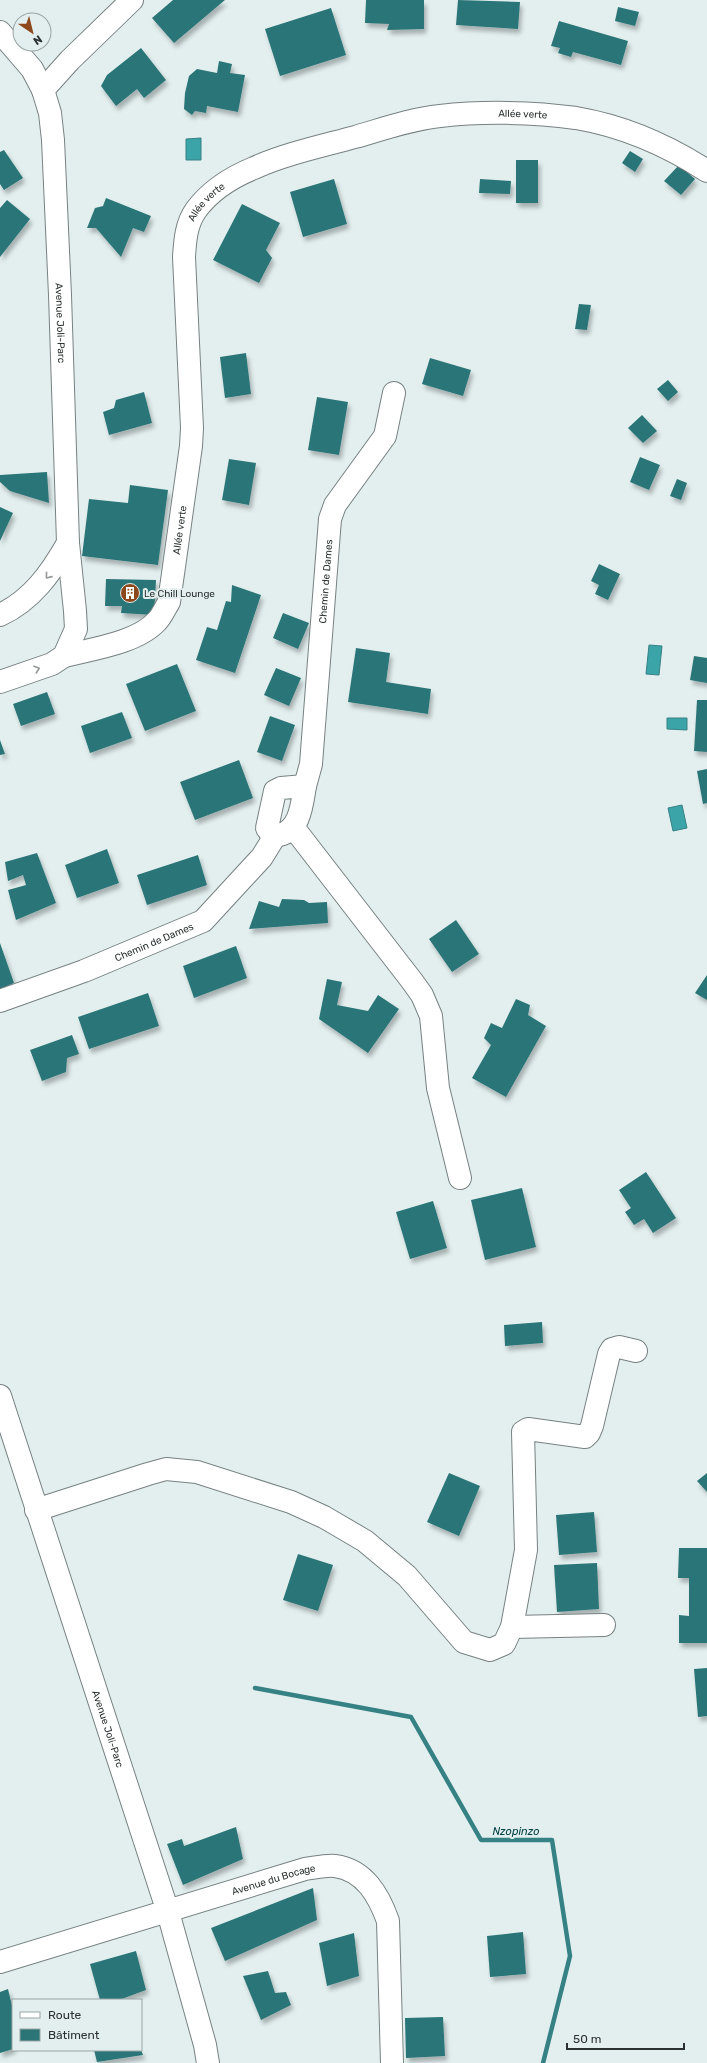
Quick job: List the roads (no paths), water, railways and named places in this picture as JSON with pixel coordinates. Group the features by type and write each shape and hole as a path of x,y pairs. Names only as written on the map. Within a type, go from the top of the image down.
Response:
{"street":[{"path":"43,90 70,60 132,0"},
{"name":"Avenue Joli-Parc","path":"0,32 32,69 43,90 50,113 53,140 68,543 76,611 76,629 64,656"},
{"name":"Allée verte","path":"0,682 52,664 64,656 117,643 138,634 157,621 169,602 192,440 184,257 186,238 189,223 195,211 218,188 255,167 324,145 416,120 477,113 575,118 610,126 661,145 707,171"},
{"name":"Chemin de Dames","path":"0,1001 84,971 203,922 262,857 301,811 311,764 330,519 335,505 385,436 394,394"},
{"path":"3,610 41,585 54,569 68,543"},
{"path":"306,786 281,788 275,791 267,828 270,833 284,832 412,981 427,1005 431,1016 438,1088 460,1178"},
{"path":"36,1510 166,1469 197,1472 291,1502 324,1517 365,1541 407,1576 464,1642 490,1650 504,1644 512,1627 527,1538 523,1432 528,1429 585,1436 589,1433 592,1426 609,1354 612,1349 619,1347 636,1351"},
{"name":"Avenue Joli-Parc","path":"0,1396 168,1912 205,2045 208,2063"},
{"path":"512,1627 604,1625"},
{"name":"Avenue du Bocage","path":"0,1962 305,1869 336,1866 356,1874 369,1884 381,1902 388,1921 392,2063"}],"water":[{"path":"201,138 201,160 186,160 186,139"},
{"path":"649,645 662,646 659,675 646,674"},
{"path":"667,718 687,718 687,730 667,729"},
{"path":"682,805 687,828 673,831 668,808"}],"waterway":[{"name":"Nzopinzo","path":"255,1688 411,1717 481,1840 552,1840 570,1956 543,2063"}],"place":[{"name":"Le Chill Lounge","path":"130,593"}]}
